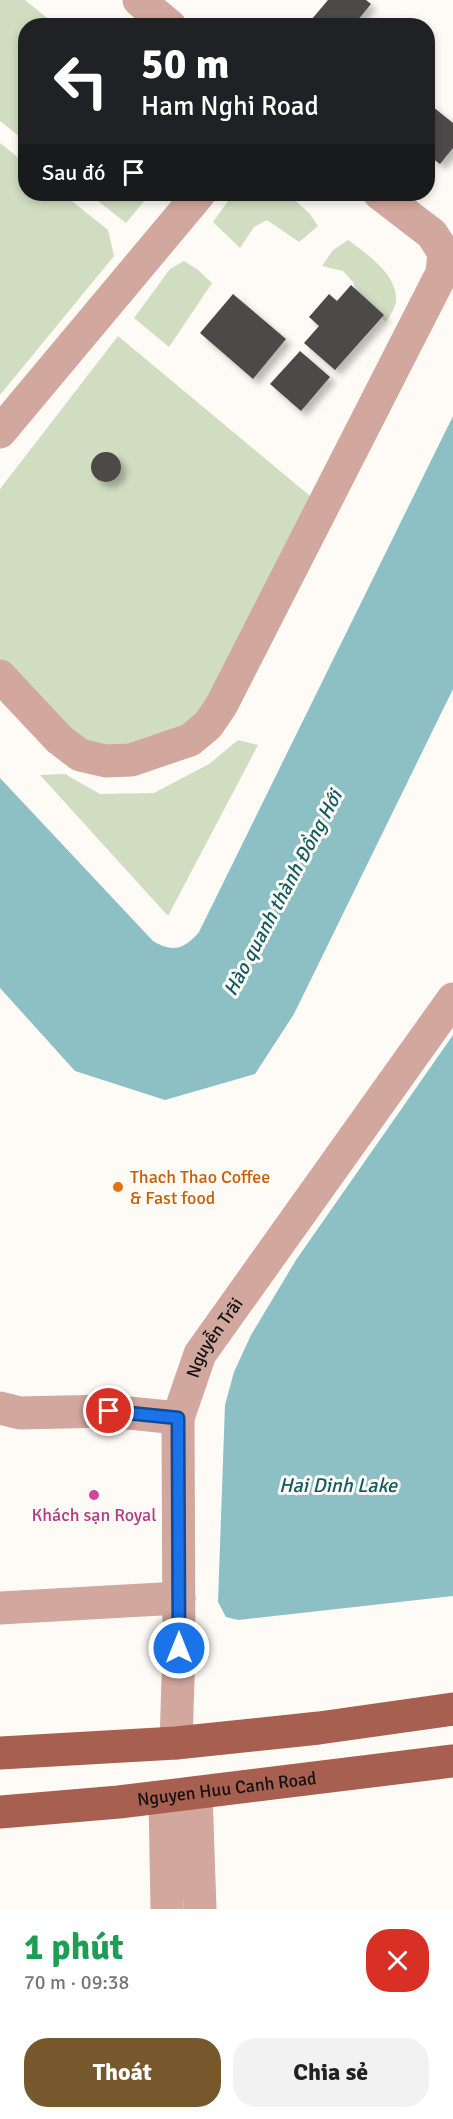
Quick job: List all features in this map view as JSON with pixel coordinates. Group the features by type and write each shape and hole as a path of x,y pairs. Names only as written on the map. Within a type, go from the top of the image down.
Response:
{"main road":[{"path":"0,1753 176,1743 319,1728 453,1709"},
{"path":"176,1743 180,1795"},
{"name":"Nguyen Huu Canh Road","path":"0,1812 180,1795 453,1761"}],"street":[{"path":"139,0 160,18"},
{"path":"0,432 193,201"},
{"path":"0,676 59,739 80,755 106,761 131,760 190,740 208,725 221,706 442,273 444,253 432,234 389,201"},
{"name":"Nguyễn Trãi","path":"176,1743 179,1598 178,1418 200,1354 453,999"},
{"path":"0,1408 20,1413 109,1411 178,1418"},
{"path":"0,1608 179,1598"},
{"path":"167,1909 180,1795"},
{"path":"180,1795 200,1909"}],"green space":[{"path":"0,0 25,0 47,18 18,18 18,135 0,121"},
{"path":"0,143 18,157 18,201 72,201 108,230 114,256 0,395"},
{"path":"98,201 144,201 126,223"},
{"path":"228,201 296,201 310,214 318,226 299,242 267,220 254,227 240,248 213,222"},
{"path":"348,240 380,266 392,282 396,301 386,322 358,297 353,282 343,271 322,266 333,250"},
{"path":"184,261 212,283 169,347 134,318 170,269"},
{"path":"118,336 310,496 250,632 198,713 176,735 154,745 91,750 0,667 0,489"},
{"path":"238,740 258,745 168,916 40,775 65,774 100,794 154,793 209,764"}],"water":[{"name":"Hào quanh thành Đồng Hới","path":"453,416 453,689 294,1014 255,1074 165,1100 75,1071 0,988 0,778 153,941 173,948 189,942 199,932"},
{"name":"Hai Dinh Lake","path":"453,1035 453,1596 238,1620 226,1617 218,1602 225,1405 234,1372 251,1335 296,1260"}],"building":[{"path":"328,0 366,0 371,4 360,18 313,18"},
{"path":"435,109 453,123 453,148 440,164 435,160"},
{"path":"351,285 384,315 335,370 304,343 319,326 309,317 329,294 337,301"},
{"path":"233,294 286,339 253,379 200,333"},
{"path":"300,351 330,377 301,411 270,384"},
{"path":"106,452 117,456 121,467 117,478 106,482 95,478 91,467 95,456"}],"place":[{"name":"Thach Thao Coffee & Fast food","path":"118,1187"},
{"name":"Khách sạn Royal","path":"94,1495"}],"route":[{"path":"109,1411 178,1418 179,1648"}]}
